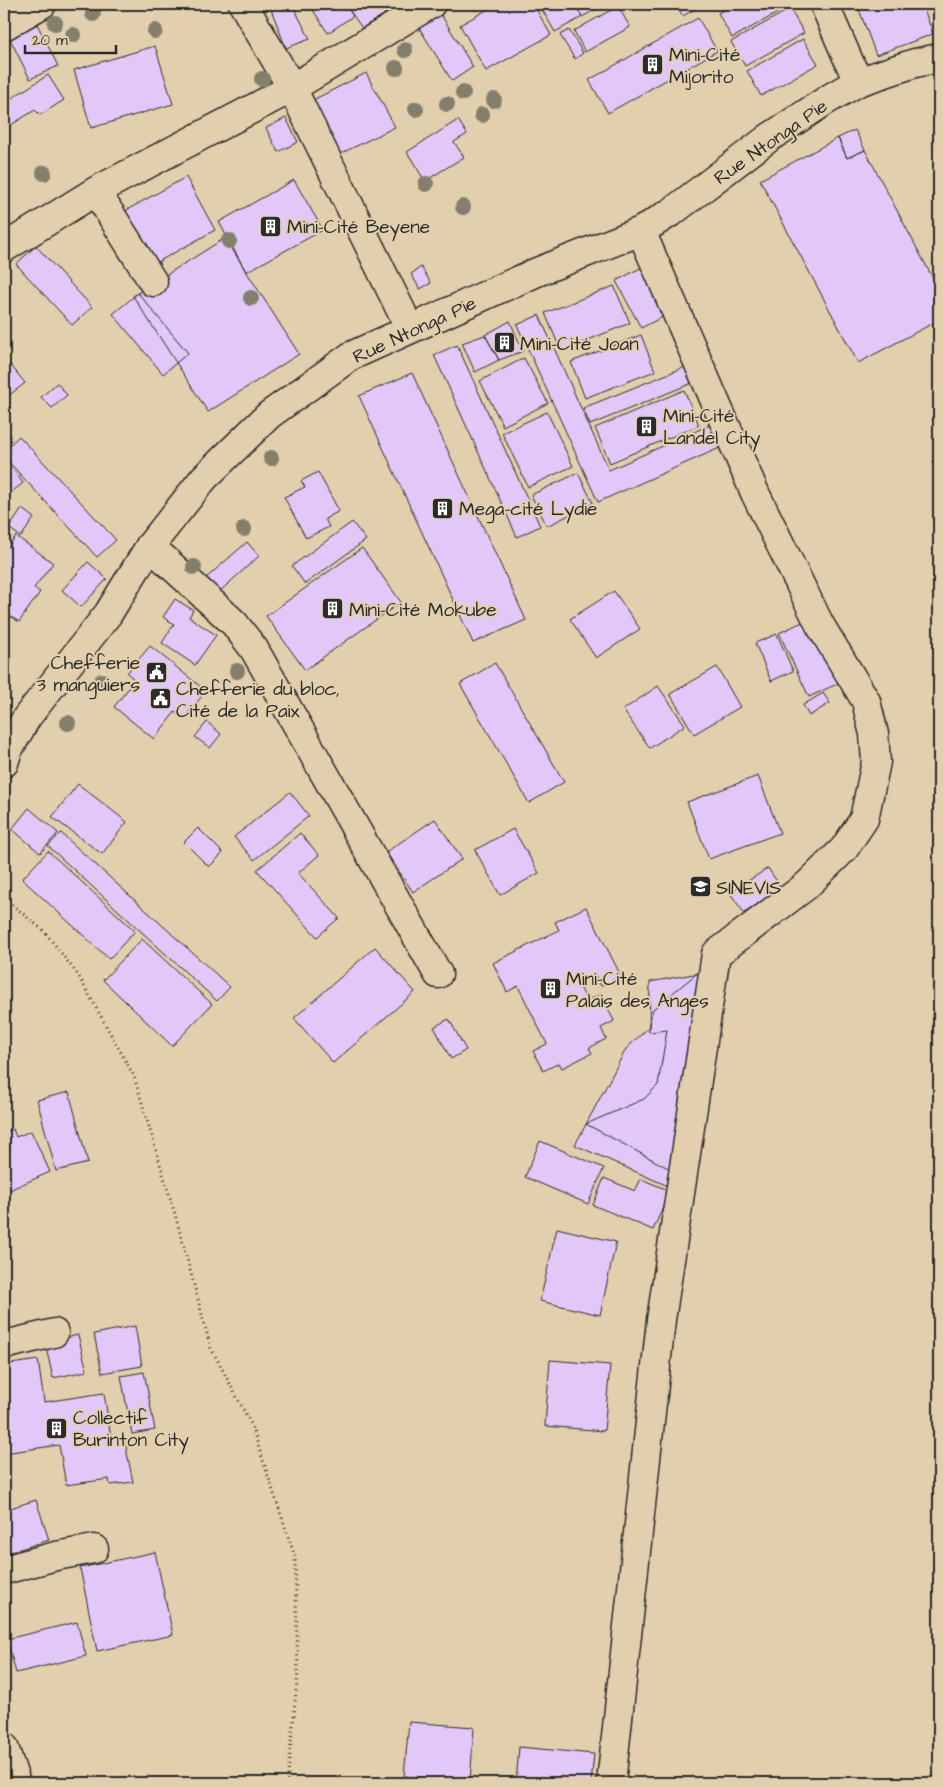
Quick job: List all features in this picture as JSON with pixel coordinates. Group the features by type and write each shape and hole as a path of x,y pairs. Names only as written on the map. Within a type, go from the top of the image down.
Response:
{"street":[{"path":"4,26 42,4"},
{"path":"243,4 292,88 410,329"},
{"path":"4,248 96,191 292,88 431,4"},
{"path":"824,4 858,82"},
{"name":"Rue Ntonga Pie","path":"5,753 27,717 108,614 150,546 204,478 269,415 351,356 537,272 641,231 673,211 770,138 830,98 858,82 915,63 939,58"},
{"path":"96,191 153,282"},
{"path":"611,1783 661,1320 716,954 806,886 844,849 864,819 876,762 874,734 866,701 820,625 755,493 641,231"},
{"path":"150,546 234,623 254,649 438,974"},
{"path":"4,1345 54,1332"},
{"path":"4,1570 56,1556 94,1549"},
{"path":"4,1748 16,1783"}],"path":[{"path":"4,898 44,931 78,975 134,1076 210,1348 251,1424 295,1557 298,1672 287,1783"}],"building":[{"path":"269,4 292,4 310,39 286,48"},
{"path":"309,4 345,4 353,16 328,33"},
{"path":"345,4 378,4 385,14 362,28"},
{"path":"378,4 401,4 385,14"},
{"path":"497,4 533,4 551,35 486,71 460,25"},
{"path":"539,4 575,4 582,17 555,32"},
{"path":"575,4 605,4 582,17"},
{"path":"675,4 699,4 700,6 683,16"},
{"path":"735,4 794,4 732,38 718,13"},
{"path":"857,4 922,4 933,34 876,55"},
{"path":"618,6 630,27 585,52 574,31"},
{"path":"790,9 804,33 745,66 731,42"},
{"path":"440,13 473,67 452,81 418,26"},
{"path":"34,18 58,66 30,79 6,31"},
{"name":"Mini-Cité Mijorito","path":"698,18 717,51 608,113 589,80"},
{"path":"569,30 583,53 575,59 560,35"},
{"path":"803,39 818,64 761,96 747,71"},
{"path":"155,46 173,104 91,128 74,70"},
{"path":"366,73 395,127 340,154 313,100"},
{"path":"48,75 64,100 40,115 35,110 11,125 4,114 4,103"},
{"path":"286,118 298,142 278,152 266,128"},
{"path":"458,120 467,134 454,142 464,157 425,181 407,152"},
{"path":"855,130 865,150 847,158 838,138"},
{"path":"838,138 847,158 865,150 939,290 939,320 858,363 760,180"},
{"path":"186,177 215,230 154,264 125,211"},
{"name":"Mini-Cité Beyene","path":"294,180 323,230 246,272 219,222"},
{"path":"225,238 299,354 208,412 133,296"},
{"path":"36,246 92,307 72,325 16,264"},
{"path":"644,266 668,314 641,328 616,281"},
{"path":"421,267 431,283 420,289 411,274"},
{"path":"614,286 630,323 561,351 545,313"},
{"path":"138,293 188,353 163,374 113,314"},
{"path":"539,315 609,470 714,423 724,446 598,502 517,325"},
{"name":"Mini-Cité Joan","path":"510,321 523,351 499,360 485,335"},
{"path":"485,335 499,360 475,372 462,343"},
{"path":"641,335 655,371 585,398 571,362"},
{"path":"457,345 540,526 517,537 434,355"},
{"path":"4,357 25,383 7,397 4,393"},
{"path":"524,358 548,403 503,426 480,381"},
{"path":"685,367 692,383 590,425 583,408"},
{"name":"Mega-cité Lydie","path":"412,373 526,620 473,643 359,396"},
{"path":"57,383 67,395 52,408 41,397"},
{"name":"Mini-Cité Landel City","path":"684,390 699,425 610,463 595,428"},
{"path":"547,412 573,466 528,487 502,433"},
{"path":"19,436 116,540 97,557 4,457 4,450"},
{"path":"4,458 23,483 4,498"},
{"path":"318,472 339,511 325,519 329,527 306,538 284,497 305,487 301,481"},
{"path":"578,473 593,503 547,526 531,495"},
{"path":"22,509 34,518 21,537 9,528"},
{"path":"352,522 366,540 305,584 292,566"},
{"path":"16,536 53,563 34,588 40,592 19,622 4,612 4,553"},
{"path":"247,542 259,556 218,593 205,579"},
{"name":"Mini-Cité Mokube","path":"362,548 401,602 305,670 266,616"},
{"path":"88,562 107,579 81,607 62,590"},
{"path":"614,591 640,629 596,658 570,619"},
{"path":"175,599 193,610 189,617 216,635 195,665 162,643 174,624 163,617"},
{"path":"811,618 841,682 809,697 779,633"},
{"path":"777,634 793,671 771,681 755,643"},
{"name":"Chefferie du bloc, Cité de la Paix","path":"150,646 206,691 183,719 175,712 154,739 114,707 135,680 127,673"},
{"path":"495,663 564,782 529,803 460,684"},
{"path":"717,667 740,707 694,734 670,694"},
{"path":"658,686 685,725 650,748 623,710"},
{"path":"823,693 830,703 809,716 803,705"},
{"path":"207,722 221,734 210,748 195,737"},
{"path":"758,776 780,833 709,859 687,802"},
{"path":"78,784 127,822 102,854 52,817"},
{"path":"290,792 309,816 254,860 234,837"},
{"path":"29,808 58,833 40,853 12,829"},
{"path":"435,819 462,859 413,892 386,852"},
{"path":"198,828 223,853 209,867 184,842"},
{"path":"513,829 539,873 500,895 475,850"},
{"path":"61,833 230,987 217,1001 48,846"},
{"path":"300,833 319,855 298,873 339,918 317,937 257,870"},
{"path":"48,851 135,931 109,959 22,879"},
{"path":"768,868 781,888 744,913 730,893"},
{"name":"Mini-Cité Palais des Anges","path":"586,907 621,976 601,986 595,975 578,983 587,1001 601,994 614,1021 601,1028 606,1039 589,1048 592,1053 562,1068 559,1063 543,1071 533,1051 547,1044 518,986 507,992 493,963 559,930 555,922"},
{"path":"142,939 212,1004 172,1046 103,980"},
{"path":"375,947 415,992 333,1063 294,1018"},
{"path":"711,962 668,1186 575,1145 626,1049 648,1028 653,1009"},
{"path":"710,971 681,1175 586,1124 644,1099 658,1085 667,1030 649,1032 650,982"},
{"path":"449,1019 466,1050 451,1059 434,1027"},
{"path":"69,1092 88,1163 56,1171 37,1100"},
{"path":"13,1129 16,1137 31,1131 50,1172 7,1191 4,1183 4,1133"},
{"path":"540,1141 604,1168 588,1204 525,1177"},
{"path":"604,1178 635,1191 641,1179 670,1191 653,1230 593,1205"},
{"path":"557,1228 616,1242 600,1315 540,1301"},
{"path":"135,1326 142,1366 102,1373 94,1334"},
{"path":"78,1335 87,1371 53,1378 45,1343"},
{"name":"Collectif Burinton City","path":"38,1360 44,1402 104,1393 111,1438 124,1438 133,1482 110,1485 109,1479 66,1485 59,1445 4,1453 4,1419 10,1418 4,1365"},
{"path":"550,1360 610,1365 604,1431 545,1426"},
{"path":"144,1372 155,1430 132,1434 121,1376"},
{"path":"36,1500 49,1540 4,1554 4,1510"},
{"path":"155,1552 173,1635 97,1651 80,1568"},
{"path":"77,1622 86,1656 16,1673 7,1639"},
{"path":"409,1722 474,1727 470,1782 404,1776"},
{"path":"519,1747 594,1754 591,1783 516,1783"},
{"path":"336,1780 373,1783 335,1783"}],"place":[{"name":"Mini-Cité Mijorito","path":"653,65"},
{"name":"Mini-Cité Beyene","path":"271,226"},
{"name":"Mini-Cité Joan","path":"504,343"},
{"name":"Mini-Cité Landel City","path":"647,426"},
{"name":"Mega-cité Lydie","path":"443,508"},
{"name":"Mini-Cité Mokube","path":"333,609"},
{"name":"Chefferie 3 manguiers","path":"156,673"},
{"name":"Chefferie du bloc, Cité de la Paix","path":"160,699"},
{"name":"SINEVIS","path":"700,887"},
{"name":"Mini-Cité Palais des Anges","path":"550,989"},
{"name":"Collectif Burinton City","path":"57,1428"}]}
